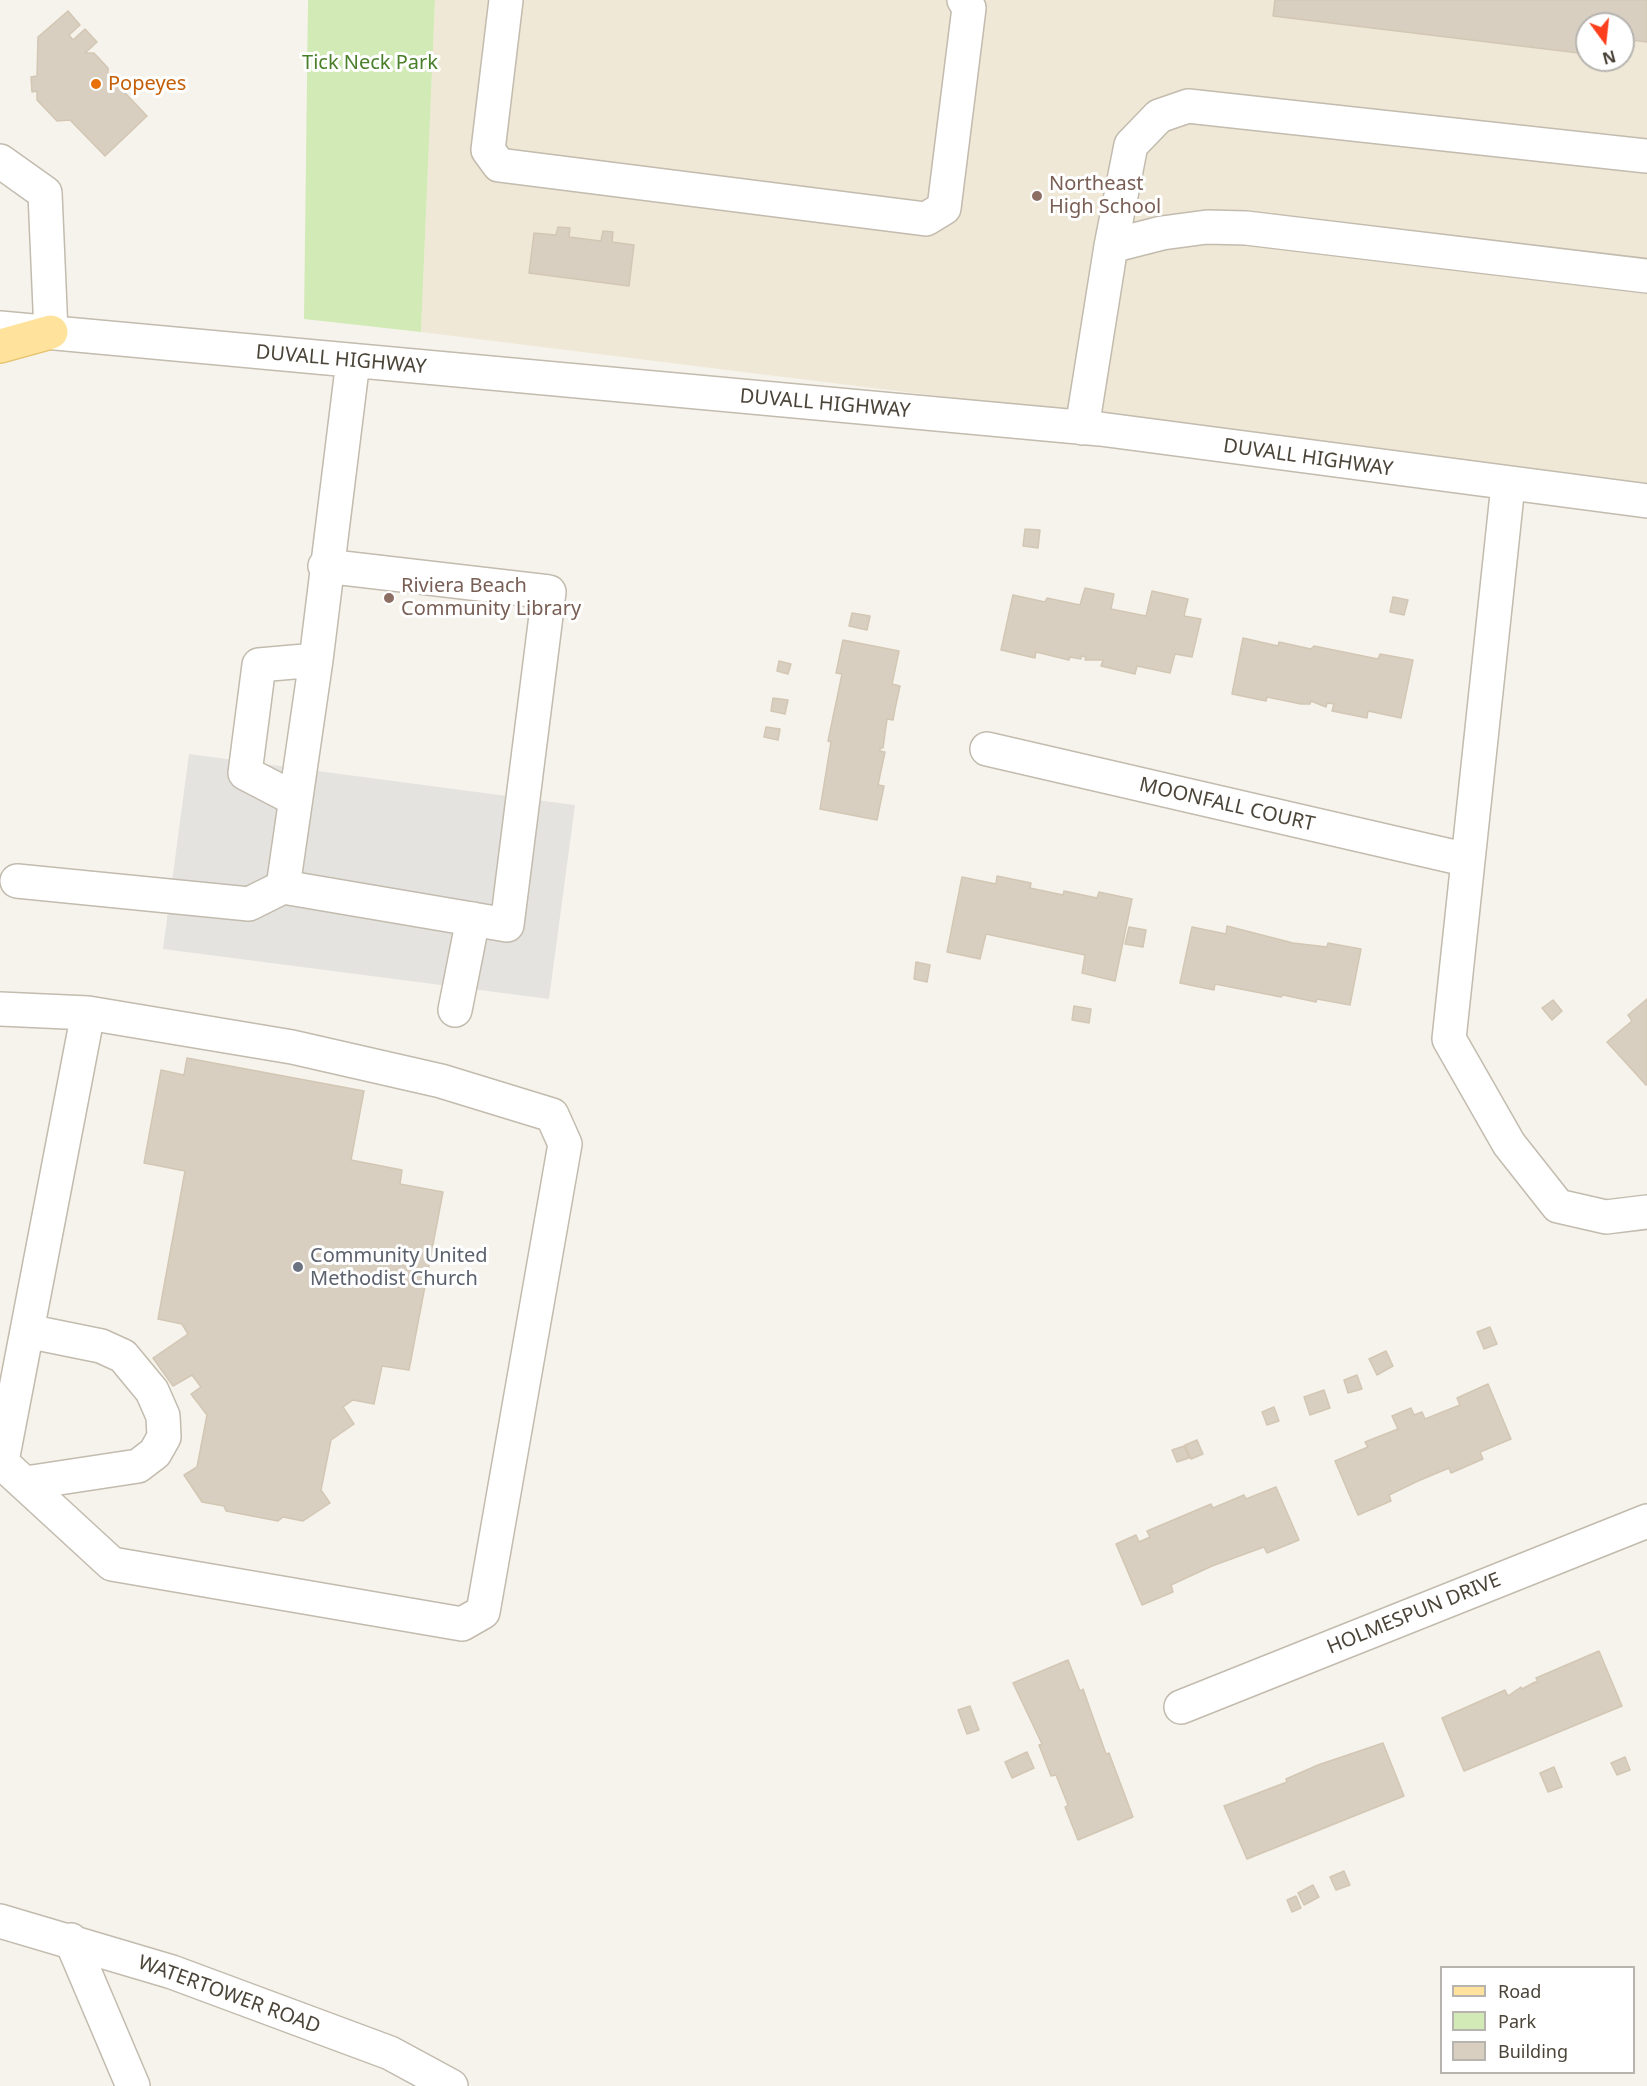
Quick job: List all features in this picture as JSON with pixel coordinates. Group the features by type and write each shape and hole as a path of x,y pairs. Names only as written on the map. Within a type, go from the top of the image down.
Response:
{"main road":[{"path":"0,346 51,332"}],"street":[{"path":"506,0 488,150 499,165 927,219 944,208 969,8 964,0"},
{"path":"1082,428 1111,246 1131,145 1159,116 1188,106 1647,156"},
{"path":"0,161 45,193 51,332"},
{"path":"1111,246 1184,230 1207,227 1246,228 1647,276"},
{"name":"DUVALL HIGHWAY","path":"0,328 1082,428 1508,485 1647,501"},
{"path":"283,887 316,660 325,566 353,361"},
{"path":"1508,485 1449,1039 1509,1144 1558,1206 1606,1217 1647,1212"},
{"path":"17,881 249,904 283,887 507,925 549,592 325,566"},
{"path":"295,799 245,773 259,665 316,660"},
{"name":"MOONFALL COURT","path":"987,749 1468,860"},
{"path":"455,1010 473,919"},
{"path":"0,1009 88,1013 292,1047 441,1080 552,1115 565,1144 483,1612 462,1624 112,1564 9,1468"},
{"path":"9,1468 27,1331 88,1013"},
{"path":"9,1468 138,1466 155,1453 164,1437 163,1416 152,1391 123,1356 100,1346 27,1331"},
{"name":"HOLMESPUN DRIVE","path":"1181,1707 1647,1521"},
{"name":"WATERTOWER ROAD","path":"0,1921 71,1940 172,1972 390,2053 451,2086"},
{"path":"71,1940 133,2086"}],"shaded area":[{"name":"Northeast High School","path":"435,0 1647,0 1647,484 421,332"},
{"path":"189,754 575,805 549,999 163,949"}],"green space":[{"name":"Tick Neck Park","path":"308,0 435,0 421,332 304,319"}],"building":[{"path":"1275,0 1647,0 1647,42 1635,40 1635,12 1575,12 1575,53 1273,16"},
{"path":"68,11 80,25 69,35 73,40 85,29 97,42 85,53 94,53 108,68 108,75 147,116 105,156 70,120 57,121 37,100 37,91 32,92 31,77 37,76 38,37"},
{"path":"558,227 570,228 569,237 601,241 603,231 613,232 612,242 634,245 629,286 529,273 534,233 556,235"},
{"path":"1025,529 1040,530 1038,548 1023,546"},
{"path":"1085,588 1114,594 1111,609 1146,616 1152,591 1188,599 1184,616 1201,619 1192,657 1175,654 1170,673 1137,666 1135,674 1101,666 1103,660 1085,660 1086,657 1081,656 1081,659 1070,657 1069,660 1036,652 1035,658 1001,650 1013,595 1045,602 1047,598 1080,605"},
{"path":"1393,597 1408,600 1404,615 1390,612"},
{"path":"852,613 870,616 867,630 849,626"},
{"path":"1243,638 1278,646 1279,642 1311,649 1314,646 1378,659 1380,654 1413,660 1401,718 1368,711 1367,718 1332,711 1334,704 1327,703 1326,707 1311,701 1310,704 1301,704 1267,697 1266,701 1232,694"},
{"path":"843,640 899,651 892,684 900,686 893,720 887,719 883,748 880,748 880,751 885,752 878,785 884,786 877,820 820,809 831,742 828,741 842,674 836,673"},
{"path":"779,661 791,664 788,674 777,671"},
{"path":"773,698 788,700 785,714 771,711"},
{"path":"766,727 780,729 778,740 764,737"},
{"path":"997,876 1031,883 1030,888 1063,895 1064,891 1097,898 1099,892 1132,899 1115,981 1082,973 1085,955 986,934 980,959 947,952 962,877 996,884"},
{"path":"1227,926 1293,943 1327,947 1328,943 1361,949 1350,1005 1317,999 1316,1002 1283,995 1281,997 1215,984 1214,990 1180,983 1192,927 1226,934"},
{"path":"1129,927 1146,930 1143,947 1125,944"},
{"path":"916,962 930,965 927,982 914,979"},
{"path":"1647,999 1646,1085 1607,1042 1632,1021 1628,1015"},
{"path":"1553,1000 1562,1011 1552,1020 1542,1008"},
{"path":"1074,1006 1091,1009 1089,1023 1072,1020"},
{"name":"Community United Methodist Church","path":"187,1058 364,1091 351,1160 402,1170 400,1184 443,1192 409,1370 382,1366 374,1404 353,1400 343,1407 354,1424 331,1440 321,1490 330,1503 303,1521 283,1517 278,1521 226,1511 224,1506 202,1502 184,1475 197,1467 207,1415 191,1394 201,1387 192,1375 173,1386 153,1358 188,1334 182,1324 158,1319 185,1171 144,1163 161,1070 184,1075"},
{"path":"1490,1327 1497,1344 1484,1349 1477,1332"},
{"path":"1386,1351 1393,1366 1377,1375 1369,1359"},
{"path":"1357,1375 1362,1389 1348,1393 1344,1380"},
{"path":"1488,1384 1511,1439 1480,1452 1483,1459 1451,1473 1449,1468 1418,1481 1389,1495 1391,1501 1358,1515 1335,1461 1368,1447 1365,1442 1398,1429 1392,1416 1411,1408 1414,1415 1422,1412 1425,1419 1460,1405 1457,1398"},
{"path":"1324,1390 1330,1408 1310,1415 1304,1397"},
{"path":"1274,1407 1279,1421 1267,1425 1262,1412"},
{"path":"1197,1440 1203,1454 1191,1459 1185,1445"},
{"path":"1184,1446 1189,1458 1177,1462 1172,1450"},
{"path":"1276,1487 1299,1540 1267,1553 1264,1547 1212,1566 1171,1585 1173,1592 1142,1605 1116,1544 1136,1535 1139,1542 1150,1537 1147,1531 1211,1504 1213,1508 1244,1495 1246,1499"},
{"path":"1599,1651 1622,1706 1464,1771 1442,1718 1505,1690 1508,1696 1521,1687 1522,1689 1535,1682 1538,1683 1536,1678"},
{"path":"1068,1660 1080,1691 1083,1689 1106,1754 1109,1753 1133,1817 1078,1840 1056,1775 1051,1776 1039,1745 1042,1744 1013,1683"},
{"path":"970,1706 979,1730 967,1734 958,1710"},
{"path":"1383,1743 1404,1796 1247,1859 1224,1806 1287,1782 1286,1779 1318,1765"},
{"path":"1027,1752 1034,1768 1012,1778 1005,1762"},
{"path":"1625,1757 1630,1770 1617,1775 1611,1763"},
{"path":"1554,1767 1562,1787 1548,1792 1540,1773"},
{"path":"1344,1871 1350,1885 1336,1890 1330,1877"},
{"path":"1313,1885 1319,1897 1304,1905 1298,1893"},
{"path":"1296,1896 1301,1908 1292,1912 1287,1900"}],"place":[{"name":"Popeyes","path":"96,84"},
{"name":"Northeast High School","path":"1037,196"},
{"name":"Riviera Beach Community Library","path":"389,598"},
{"name":"Community United Methodist Church","path":"298,1267"}]}
